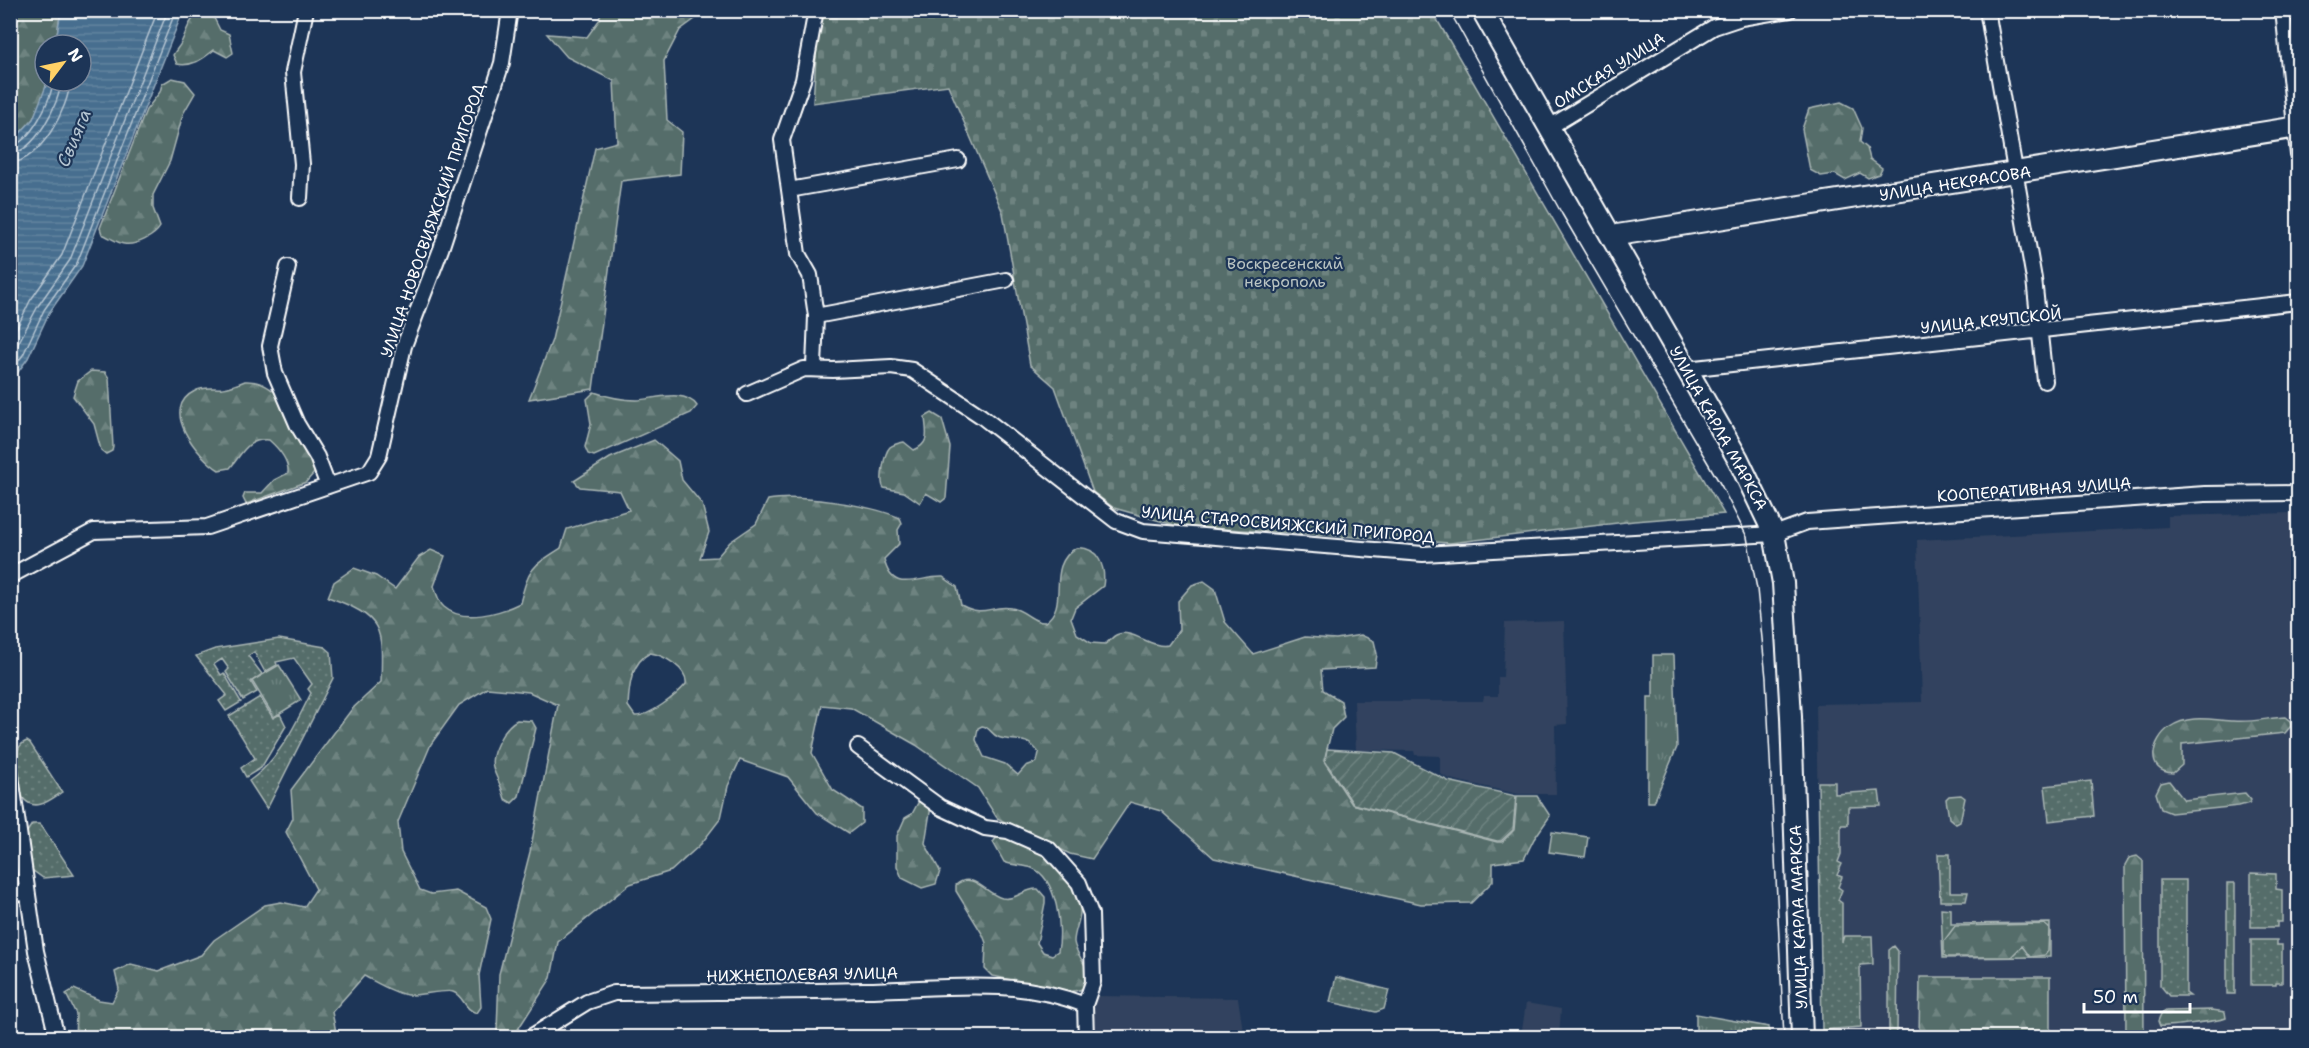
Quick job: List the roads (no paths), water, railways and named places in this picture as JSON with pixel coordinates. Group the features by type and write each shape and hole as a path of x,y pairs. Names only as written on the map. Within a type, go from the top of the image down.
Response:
{"main road":[{"name":"УЛИЦА КАРЛА МАРКСА","path":"1482,10 1758,497 1774,534 1783,583 1791,717 1802,1038"},
{"name":"УЛИЦА НЕКРАСОВА","path":"1611,236 2296,128"}],"street":[{"path":"300,198 302,164 293,72 306,10"},
{"name":"УЛИЦА НОВОСВИЯЖСКИЙ ПРИГОРОД","path":"328,486 369,472 379,456 404,346 427,288 502,63 510,10"},
{"path":"814,367 816,316 810,275 798,254 782,140 803,80 816,10"},
{"name":"ОМСКАЯ УЛИЦА","path":"1548,128 1714,27 1770,12 1790,10"},
{"path":"1987,10 2018,173 2045,381"},
{"path":"2283,10 2298,155"},
{"path":"789,190 958,160"},
{"path":"10,576 94,531 207,526 328,486 317,457 297,424 275,373 270,346 288,267"},
{"path":"816,316 1006,280"},
{"name":"УЛИЦА КРУПСКОЙ","path":"1686,369 2298,302"},
{"name":"УЛИЦА СТАРОСВИЯЖСКИЙ ПРИГОРОД","path":"747,394 804,369 814,367 833,370 891,367 912,370 981,416 1116,521 1143,531 1423,554 1774,534"},
{"name":"КООПЕРАТИВНАЯ УЛИЦА","path":"1774,534 1807,522 2205,494 2298,493"},
{"path":"858,747 939,807 985,828 1008,831 1049,849 1079,883 1091,914 1093,982 1085,1005 1086,1038"},
{"path":"10,769 36,951 57,1038"},
{"path":"10,895 26,892"},
{"name":"НИЖНЕПОЛЕВАЯ УЛИЦА","path":"529,1038 587,1002 614,993 867,990 987,984 1061,995 1085,1005"}],"water":[{"name":"Свияга","path":"61,11 183,11 82,266 49,313 28,358 11,382 11,143 33,119 43,93 93,93 93,33 57,33"}],"tram line":[{"path":"1449,10 1562,214 1722,487 1747,537 1757,589 1766,678 1784,1038"}],"park label":[{"name":"Воскресенский некрополь","path":"1285,272"}]}
